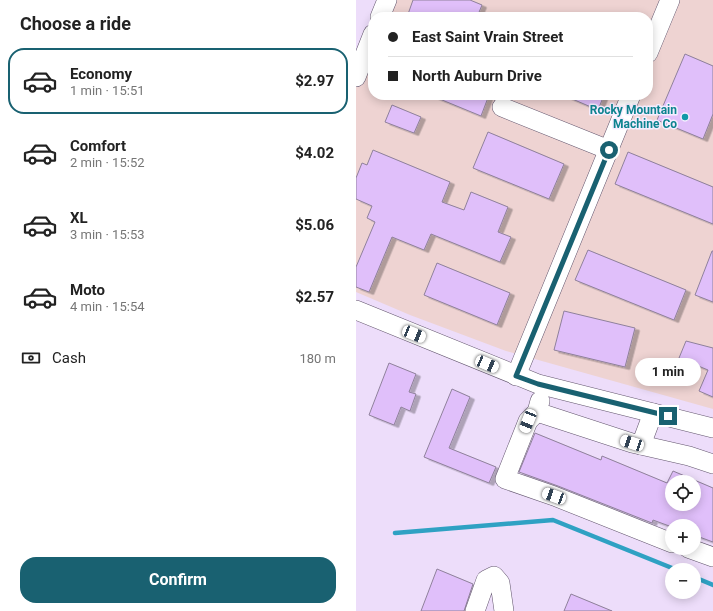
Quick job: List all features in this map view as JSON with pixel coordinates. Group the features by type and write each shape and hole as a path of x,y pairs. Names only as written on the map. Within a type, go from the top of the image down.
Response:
{"street":[{"path":"382,12 387,0"},
{"path":"653,41 670,0"},
{"path":"356,77 368,47"},
{"path":"516,376 629,100"},
{"path":"502,107 609,150"},
{"path":"356,310 516,376 544,386 713,428"},
{"path":"544,386 537,412 528,421 504,479 554,496 665,539"},
{"path":"537,412 641,445 689,456 713,464"},
{"path":"641,445 653,413"},
{"path":"701,553 713,557"},
{"path":"475,611 486,580 494,576 500,583 504,611"}],"shaded area":[{"path":"388,0 713,0 713,409 506,351 410,315 356,292 356,79 368,49 368,100 653,100 653,12 383,12"}],"building":[{"path":"413,0 470,0 482,5 479,12 409,12"},
{"path":"685,54 713,66 713,114 703,139 657,120"},
{"path":"442,100 487,100 481,116"},
{"path":"575,100 602,100 598,110"},
{"path":"392,105 421,117 414,133 385,122"},
{"path":"488,132 564,164 549,199 473,168"},
{"path":"373,150 450,182 442,202 464,210 471,192 508,207 498,232 511,237 500,262 431,234 424,250 392,237 369,292 356,287 356,267 375,222 367,218 372,206 356,199 356,178 362,163 367,165"},
{"path":"628,152 713,187 713,224 615,184"},
{"path":"588,250 686,290 674,320 575,280"},
{"path":"713,251 713,302 695,295"},
{"path":"437,263 510,293 497,325 424,295"},
{"path":"564,311 635,328 625,367 554,350"},
{"path":"686,341 713,348 713,397 699,391 708,370 679,358"},
{"path":"389,363 416,374 409,392 416,394 410,411 401,407 394,425 369,415"},
{"path":"452,389 470,397 449,448 496,467 489,483 424,457"},
{"path":"535,433 601,460 602,456 665,482 665,511 701,511 701,483 713,488 713,542 701,538 701,519 665,519 665,524 653,520 652,523 519,472"},
{"path":"673,471 682,475 671,475"},
{"path":"437,569 473,584 464,611 421,611"},
{"path":"571,594 612,611 564,611"}],"waterway":[{"path":"395,533 553,520 665,565"},
{"path":"701,580 713,585"}],"place":[{"name":"Rocky Mountain Machine Co","path":"685,117"}],"route":[{"path":"609,150 516,376 538,384 668,416"}]}
